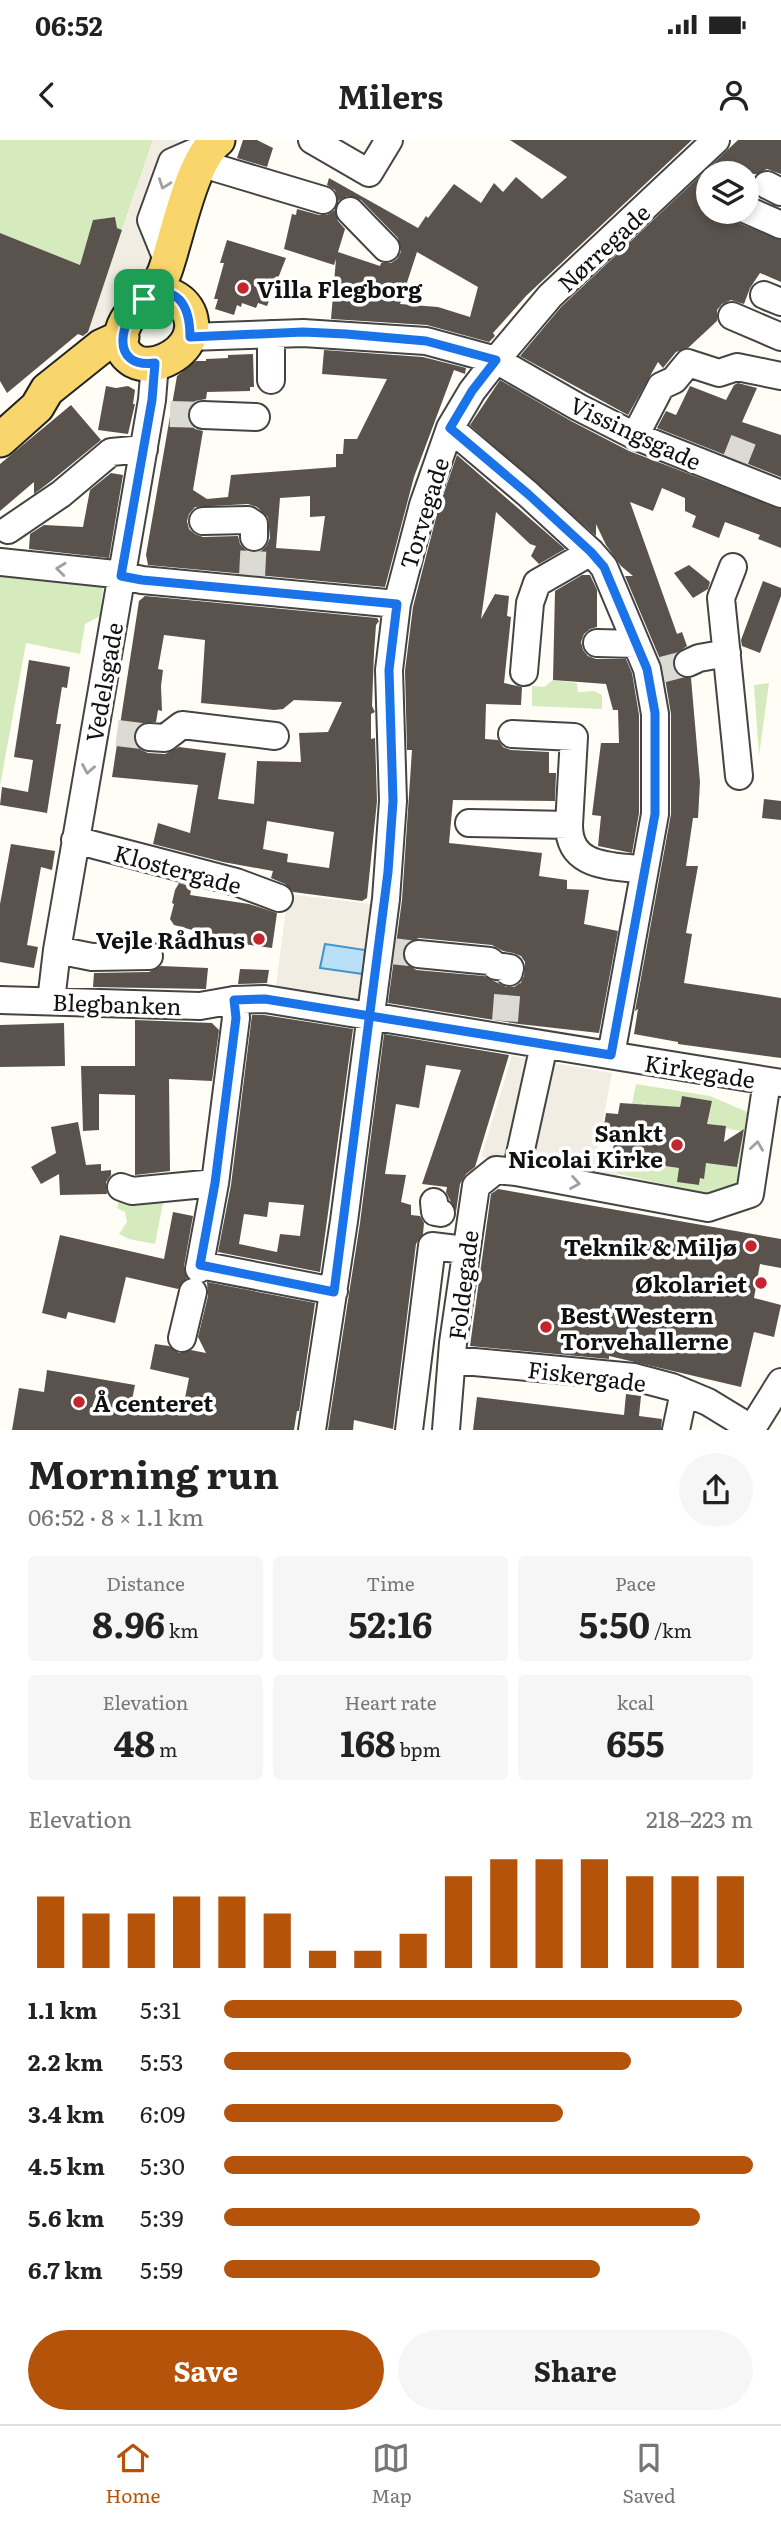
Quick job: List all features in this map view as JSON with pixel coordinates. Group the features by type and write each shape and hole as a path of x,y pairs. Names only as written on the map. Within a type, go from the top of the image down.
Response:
{"main road":[{"path":"0,440 37,407 47,390 102,346 176,355 190,337 190,319 167,298 164,274 195,173 218,148"},
{"path":"167,298 191,245 218,148"},
{"path":"136,352 123,327 130,314 137,305 167,298"}],"street":[{"path":"312,140 369,173 389,140"},
{"name":"Nørregade","path":"496,360 550,296 716,140"},
{"path":"218,148 323,200"},
{"path":"350,211 386,248"},
{"path":"759,215 781,225"},
{"path":"732,316 781,337"},
{"path":"271,334 271,380"},
{"name":"Vissingsgade","path":"190,337 346,334 426,341 496,360 635,436 732,469 778,492"},
{"name":"Vedelsgade","path":"51,1001 75,841 106,731 131,578 144,449 160,413 136,352"},
{"name":"Torvegade","path":"312,1430 334,1292 370,1015 385,950 393,801 389,670 397,604 423,505 450,428 472,391 496,360"},
{"path":"635,436 661,386 674,380 688,363 719,373 737,367 781,376"},
{"path":"203,415 256,417"},
{"path":"450,428 528,494 604,567 636,644 653,672 657,766 655,814 611,1055"},
{"path":"8,530 61,495 111,452 144,449"},
{"path":"203,522 248,520 254,524 254,537"},
{"path":"524,672 530,603 537,583 591,552"},
{"path":"0,562 131,578 251,583 397,604"},
{"path":"733,567 722,598 738,776"},
{"path":"597,643 636,644"},
{"path":"688,663 727,653"},
{"path":"149,737 165,738 182,725 275,736"},
{"path":"512,734 574,737 569,840 576,851 589,862 644,870"},
{"path":"469,823 569,825"},
{"name":"Klostergade","path":"75,841 236,882 279,898"},
{"path":"57,950 92,957 149,956"},
{"path":"418,954 490,961 496,966 510,968 509,972"},
{"name":"Blegbanken","path":"0,1000 200,1006 234,1000 265,999 370,1015"},
{"path":"182,1338 215,1183 236,1018 234,1000"},
{"name":"Kirkegade","path":"370,1015 504,1029 544,1045 774,1082"},
{"path":"544,1045 516,1172 708,1208 750,1194 774,1082"},
{"name":"Foldegade","path":"446,1430 465,1250 451,1212 496,1170 516,1172"},
{"path":"121,1187 132,1191 215,1183"},
{"path":"409,1430 432,1246 465,1250"},
{"path":"197,1275 334,1292"},
{"name":"Fiskergade","path":"453,1360 634,1377 708,1402 752,1430"},
{"path":"752,1430 781,1382"},
{"path":"676,1430 684,1392"}],"green space":[{"path":"0,140 153,140 122,230 117,228 115,217 93,220 78,271 52,254 0,233"},
{"path":"0,570 104,578 100,616 85,624 80,654 26,643 0,786"},
{"path":"553,680 577,683 578,692 594,691 602,695 602,709 532,706 532,686 544,687"},
{"path":"769,683 759,756 754,685"},
{"path":"636,1084 710,1096 752,1114 741,1182 709,1194 618,1174 605,1157 613,1150 639,1158 638,1162 680,1164 678,1182 699,1185 700,1178 703,1179 701,1162 740,1166 738,1163 743,1134 746,1132 744,1129 741,1131 725,1126 723,1128 707,1125 712,1101 682,1096 679,1111 662,1108 662,1105 659,1108 645,1106 645,1102 642,1105 632,1104"},
{"path":"126,1196 163,1203 155,1244 129,1239 119,1234 127,1222 125,1212 117,1208 119,1200"}],"shaded area":[{"path":"153,140 176,140 192,146 160,266 99,338 86,337"},
{"path":"288,894 396,907 383,1027 273,1008"},
{"path":"512,1056 612,1073 598,1147 618,1174 620,1181 481,1157"}],"water":[{"path":"325,944 365,950 363,974 320,968"}],"building":[{"path":"243,140 257,140 273,148 267,167 237,158"},
{"path":"510,140 692,140 526,296 493,333 495,336 489,342 427,325 331,319 336,259 334,265 284,249 292,214 296,215 297,209 319,215 327,215 335,210 338,221 345,229 338,252 380,266 381,263 391,263 397,259 401,252 398,238 361,200 347,196 338,201 335,190 327,185 329,178 418,228 454,184 481,203 494,183 503,192 516,177 542,199 567,177","holes":["417,252 478,287 470,317 438,307 400,304"]},
{"path":"738,140 781,140 781,174 767,169 759,173 759,161 716,161"},
{"path":"696,180 696,224 741,224 781,240 781,282 760,273 744,304 731,300 722,304 717,310 717,321 688,348 676,352 663,368 658,362 628,415 520,356 561,307"},
{"path":"115,217 117,228 122,230 88,332 83,336 78,334 7,393 0,381 0,233 80,265 93,220"},
{"name":"Villa Flegborg","path":"227,240 286,258 267,306 258,303 256,308 242,303 241,307 237,305 234,315 215,309 218,299 214,299 224,263 220,263"},
{"path":"324,350 423,357 466,368 465,374 454,370 414,477 385,587 148,565 146,555 177,376 196,361 253,354 254,387 250,387 250,391 207,392 206,399 195,401 187,414 189,423 195,429 203,431 193,490 207,499 228,497 231,475 336,467 336,454 343,454 344,439 357,439 387,379 322,374","holes":["310,496 310,517 325,516 320,551 276,548 280,498","248,504 257,507 268,517 270,538 261,551 253,553 246,550 240,544 238,536 203,537 189,529 187,521 195,507"]},
{"path":"500,380 629,451 781,509 781,548 758,539 760,535 725,522 719,538 692,527 696,516 685,511 685,498 662,488 653,511 630,502 677,634 682,632 687,646 675,654 673,669 679,676 691,678 700,782 698,818 693,818 686,866 698,866 686,933 692,934 684,983 781,998 781,1058 678,1044 634,1034 638,1009 635,1011 671,814 671,714 663,666 625,576 633,576 621,566 606,545 596,524 596,536 470,425"},
{"path":"738,383 757,388 742,422 781,435 781,477 657,428 666,411 676,415 690,386 726,400 734,385"},
{"path":"106,386 128,386 135,390 135,404 128,434 98,430"},
{"path":"71,405 101,440 34,494 34,482 0,511 0,464"},
{"path":"457,455 565,549 539,564 531,556 536,546 530,544 496,512 481,619 495,594 509,596 507,616 511,617 504,683 522,687 521,705 486,704 485,739 498,740 503,747 511,750 549,752 549,773 556,773 555,801 453,800 449,843 542,853 539,876 567,880 567,889 589,890 584,924 618,931 599,1033 519,1024 388,1003 402,900 412,750 407,750 405,671 413,607 438,510","holes":["419,938 492,945 521,956 525,962 524,976 514,987 506,987 484,976 416,970 404,961 402,953 406,944"]},
{"path":"111,473 123,475 109,558 29,549 30,534 44,525 83,527 90,490"},
{"path":"689,565 710,582 708,589 693,598 674,573"},
{"path":"582,575 590,575 597,590 597,627 584,634 581,642 583,650 596,659 626,659 632,673 639,715 639,813 632,853 598,846 601,816 592,815 601,743 619,743 618,710 613,710 606,684 553,680 555,591"},
{"path":"763,581 781,588 781,596 760,653 742,646 741,640"},
{"path":"145,596 377,618 379,621 376,625 372,706 375,712 371,714 371,739 375,738 377,801 367,898 362,901 293,892 285,884 271,878 273,871 223,862 153,844 158,823 190,833 198,785 112,777 139,601","holes":["164,635 205,640 201,703 274,710 283,709 294,700 342,702 328,732 299,733 301,762 257,761 254,804 218,799 226,753 179,747 165,754 148,753 135,745 133,737 136,728 143,723 156,722 158,710 162,711 163,670 158,669","267,821 334,832 329,868 287,862 288,854 263,849"]},
{"path":"29,660 70,667 67,688 62,687 56,724 61,724 47,813 0,805 2,787 28,792 33,760 14,757"},
{"path":"764,799 781,801 781,820 762,818"},
{"path":"11,844 55,851 52,870 41,867 27,945 38,947 34,968 0,962 0,904"},
{"name":"Vejle Rådhus","path":"179,883 192,887 190,895 249,904 277,913 272,948 199,938 196,931 174,925 170,919 175,890"},
{"path":"161,966 208,968 206,989 93,987 94,973 149,972"},
{"path":"240,969 269,970 267,983 238,984"},
{"path":"252,1015 353,1029 320,1272 218,1252 231,1185","holes":["269,1202 304,1205 300,1236 280,1234 277,1252 239,1244 244,1214 267,1217"]},
{"path":"135,1020 212,1023 219,1030 212,1081 169,1079 170,1171 135,1175 135,1095 99,1094 99,1130 83,1131 81,1066 135,1066"},
{"path":"64,1023 65,1066 0,1067 0,1025"},
{"path":"384,1034 509,1055 475,1167 466,1174 460,1184 456,1212 446,1192 447,1187 422,1184 461,1070 426,1065 419,1108 396,1104 385,1174 406,1175 401,1202 411,1205 411,1215 420,1216 424,1223 423,1234 416,1244 393,1429 354,1420 353,1430 328,1430 360,1223"},
{"name":"Sankt Nicolai Kirke","path":"682,1096 712,1101 707,1124 726,1126 724,1142 744,1129 737,1167 706,1163 704,1179 700,1178 699,1185 677,1182 679,1168 638,1162 639,1158 622,1155 623,1152 613,1150 614,1141 602,1138 606,1113 618,1114 620,1103 680,1107"},
{"path":"78,1122 86,1165 101,1164 101,1171 111,1170 106,1182 107,1194 60,1195 59,1174 41,1184 31,1167 56,1153 51,1127"},
{"path":"498,1189 781,1239 781,1268 760,1264 754,1298 781,1305 774,1337 754,1332 741,1387 609,1356 609,1359 470,1346 491,1194"},
{"path":"173,1212 193,1216 184,1266 187,1278 178,1289 126,1277 115,1323 68,1312 66,1319 42,1313 60,1235 164,1259"},
{"path":"207,1282 315,1303 294,1430 12,1430 19,1388 44,1392 47,1370 135,1385 132,1400 183,1408 189,1378 150,1369 155,1344 169,1346 179,1353 191,1350 206,1353 198,1337 208,1296"},
{"path":"626,1394 641,1396 639,1416 662,1419 661,1430 473,1430 477,1397 624,1415"}],"tunnel":[{"path":"170,414 203,415"},
{"path":"734,464 745,436"},
{"path":"252,577 254,537"},
{"path":"657,671 688,663"},
{"path":"117,733 149,737"},
{"path":"391,951 418,954"},
{"path":"505,1021 509,972"}],"place":[{"name":"Villa Flegborg","path":"243,288"},
{"name":"Vejle Rådhus","path":"259,939"},
{"name":"Sankt Nicolai Kirke","path":"677,1145"},
{"name":"Teknik & Miljø","path":"751,1246"},
{"name":"Økolariet","path":"761,1283"},
{"name":"Best Western Torvehallerne","path":"546,1327"},
{"name":"Å centeret","path":"79,1402"}],"route":[{"path":"144,299 130,314 123,327 122,337 129,357 135,362 155,363 152,400 121,576 397,604 389,670 393,801 386,899 370,1015 344,1222 334,1292 200,1265 215,1183 236,1018 234,1000 265,999 370,1015 611,1055 655,814 655,713 647,669 604,567 528,494 450,428 472,391 496,360 426,341 346,334 303,332 190,337 190,319 181,300 163,294 144,299"}]}
